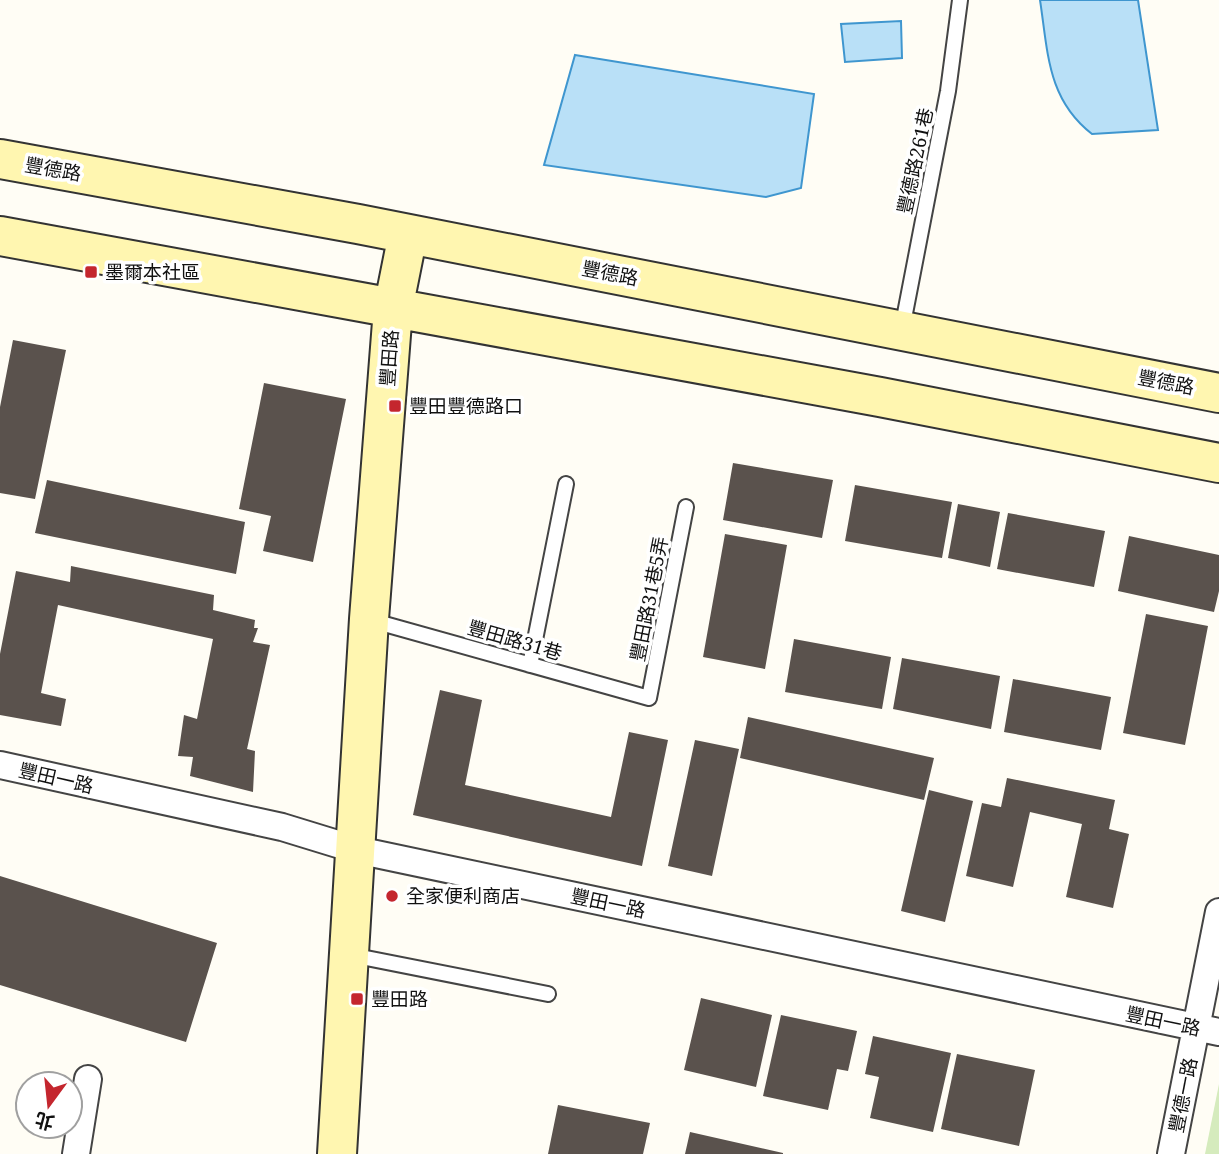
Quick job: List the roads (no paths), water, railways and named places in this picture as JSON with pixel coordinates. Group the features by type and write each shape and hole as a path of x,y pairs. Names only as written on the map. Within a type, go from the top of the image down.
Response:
{"main road":[{"name":"豐德路","path":"0,159 408,234 1219,393"},
{"name":"豐田路","path":"337,1154 369,619 393,309 408,234"},
{"path":"0,236 880,397 1219,463"}],"street":[{"name":"豐田一路","path":"0,765 282,828 357,850 1208,1030"},
{"name":"豐德一路","path":"1171,1154 1208,1030 1219,912"},
{"path":"76,1154 88,1080"}],"lane":[{"name":"豐德路261巷","path":"902,329 948,91 960,0"},
{"path":"530,665 566,484"},
{"name":"豐田路31巷5弄","path":"649,698 686,507"},
{"name":"豐田路31巷","path":"369,619 649,698"},
{"path":"350,954 548,994"}],"water":[{"path":"1040,0 1138,0 1158,130 1092,134 1077,120 1066,106 1052,73"},
{"path":"901,21 902,58 845,62 841,24"},
{"path":"575,55 814,94 801,188 766,197 544,165"}],"place":[{"name":"墨爾本社區","path":"91,272"},
{"name":"豐田豐德路口","path":"395,406"},
{"name":"全家便利商店","path":"392,896"},
{"name":"豐田路","path":"357,999"}]}
